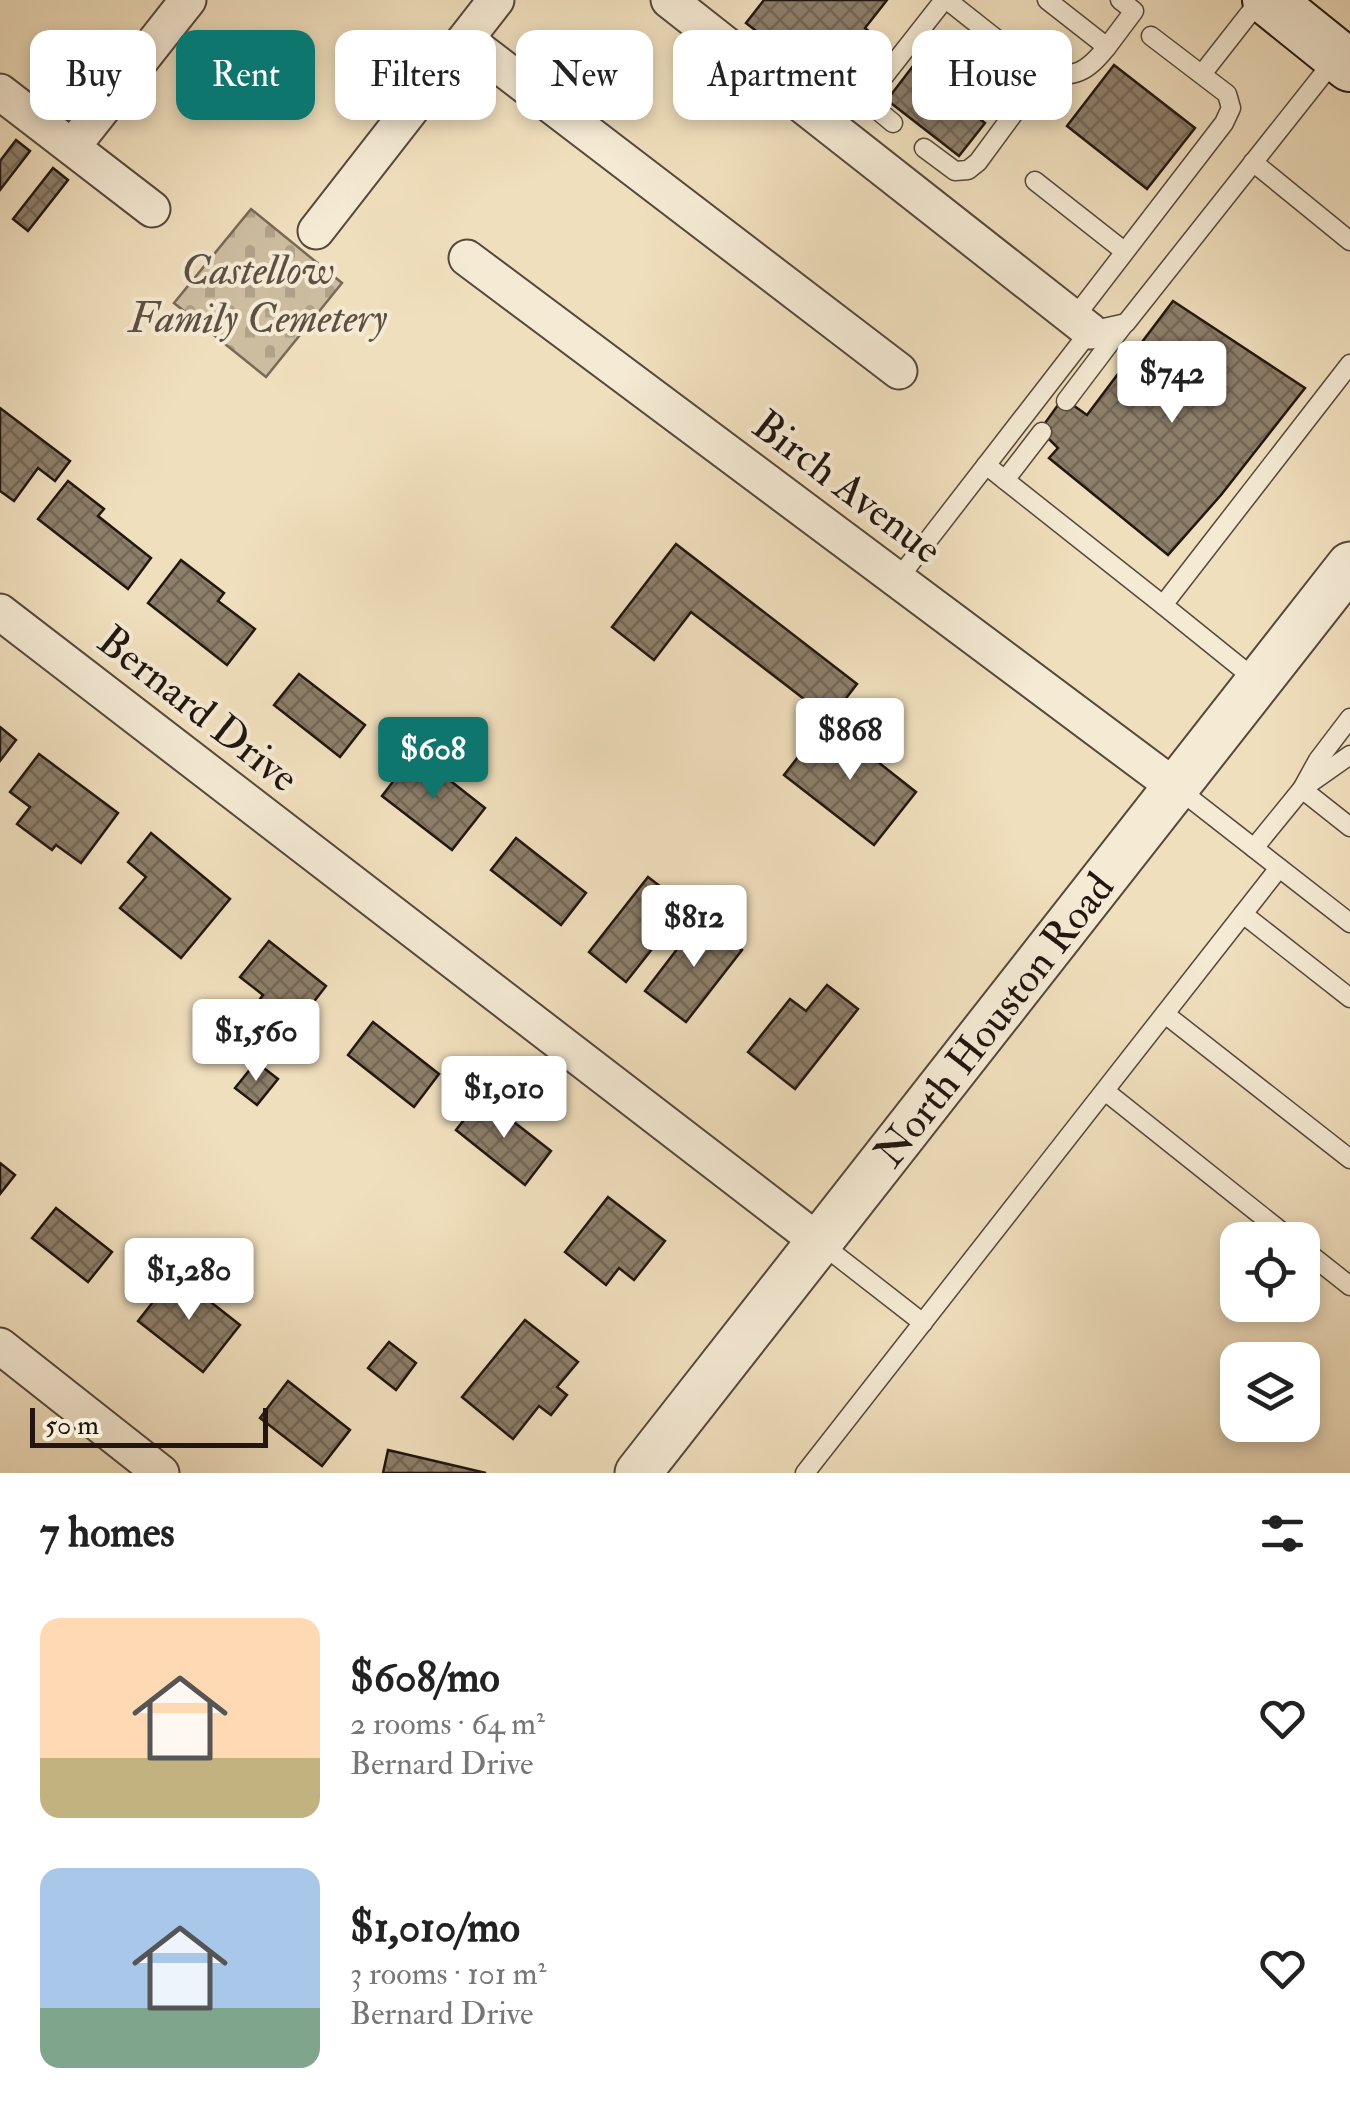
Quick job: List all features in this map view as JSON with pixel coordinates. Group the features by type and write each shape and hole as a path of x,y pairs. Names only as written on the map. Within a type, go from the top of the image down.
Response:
{"main road":[{"path":"1278,4 1344,61"}],"street":[{"path":"72,147 188,0"},
{"path":"474,30 496,0"},
{"path":"669,0 1082,324"},
{"path":"496,63 899,371"},
{"path":"0,92 152,209"},
{"path":"316,230 403,120"},
{"name":"Birch Avenue","path":"467,258 1175,786"},
{"name":"North Houston Road","path":"638,1473 1350,566"},
{"name":"Bernard Drive","path":"0,612 819,1242"},
{"path":"0,1346 161,1473"}],"lane":[{"path":"893,123 876,108 873,94 945,0 984,30"},
{"path":"1047,0 1107,46"},
{"path":"1072,75 1089,69 1134,11 1120,0"},
{"path":"1202,74 1278,4"},
{"path":"898,579 986,465 1082,324 1124,251 1224,123 1231,108 1227,94 1151,36"},
{"path":"1066,401 1253,162 1344,61"},
{"path":"924,148 955,171 968,170 1009,120"},
{"path":"1253,162 1350,241"},
{"path":"1035,181 1124,251"},
{"path":"1082,324 1126,323"},
{"path":"1163,605 1350,364"},
{"path":"1005,480 1042,432"},
{"path":"986,465 1258,682"},
{"path":"1254,848 1302,789 1350,718"},
{"path":"1302,789 1350,755"},
{"path":"1175,786 1350,924"},
{"path":"1302,789 1350,827"},
{"path":"805,1473 1279,868"},
{"path":"1243,914 1350,998"},
{"path":"1165,1014 1350,1159"},
{"path":"1105,1091 1269,1222"},
{"path":"819,1242 923,1323"},
{"path":"1320,1262 1350,1286"}],"green space":[{"name":"Castellow Family Cemetery","path":"251,209 342,283 266,377 174,303"}],"building":[{"path":"764,0 887,0 865,28 867,30 755,30 746,23"},
{"path":"1114,65 1195,128 1147,189 1067,126"},
{"path":"912,67 912,119 892,104 892,93"},
{"path":"913,120 981,120 985,123 959,156"},
{"path":"16,140 30,151 0,190 0,161"},
{"path":"53,168 68,180 28,231 13,219"},
{"path":"1173,301 1305,388 1168,555 1049,458 1058,448 1040,430 1063,398 1087,415"},
{"path":"0,408 70,461 55,481 38,468 14,501 0,491"},
{"path":"68,481 104,509 98,516 151,558 128,589 38,519"},
{"path":"676,544 857,684 830,719 691,612 654,660 612,627"},
{"path":"181,560 224,593 218,601 255,629 227,665 148,603"},
{"path":"299,674 365,725 340,757 274,705"},
{"path":"826,721 916,792 874,845 784,775"},
{"path":"0,727 16,740 0,761"},
{"path":"415,753 485,808 452,850 382,796"},
{"path":"39,754 118,813 81,863 56,845 52,850 17,824 30,807 10,792"},
{"path":"151,833 230,899 181,958 120,908 146,877 128,862"},
{"path":"516,838 586,893 561,925 491,870"},
{"path":"648,877 686,906 626,982 589,952"},
{"path":"701,918 742,950 686,1022 645,991"},
{"path":"269,941 326,986 268,1061 233,1034 263,995 240,977"},
{"path":"827,985 858,1009 795,1089 748,1052 790,999 806,1011"},
{"path":"373,1022 439,1074 414,1107 348,1055"},
{"path":"256,1062 278,1079 257,1105 235,1088"},
{"path":"482,1097 551,1151 525,1185 456,1130"},
{"path":"0,1163 15,1175 0,1194"},
{"path":"608,1197 665,1241 634,1280 619,1268 606,1285 565,1252"},
{"path":"56,1208 112,1252 88,1282 32,1238"},
{"path":"175,1274 240,1325 203,1372 138,1321"},
{"path":"525,1320 578,1362 557,1387 567,1395 551,1415 539,1406 513,1439 462,1397"},
{"path":"389,1342 416,1363 396,1390 368,1368"},
{"path":"288,1381 350,1430 322,1466 260,1418"},
{"path":"388,1450 486,1473 383,1473"}]}
